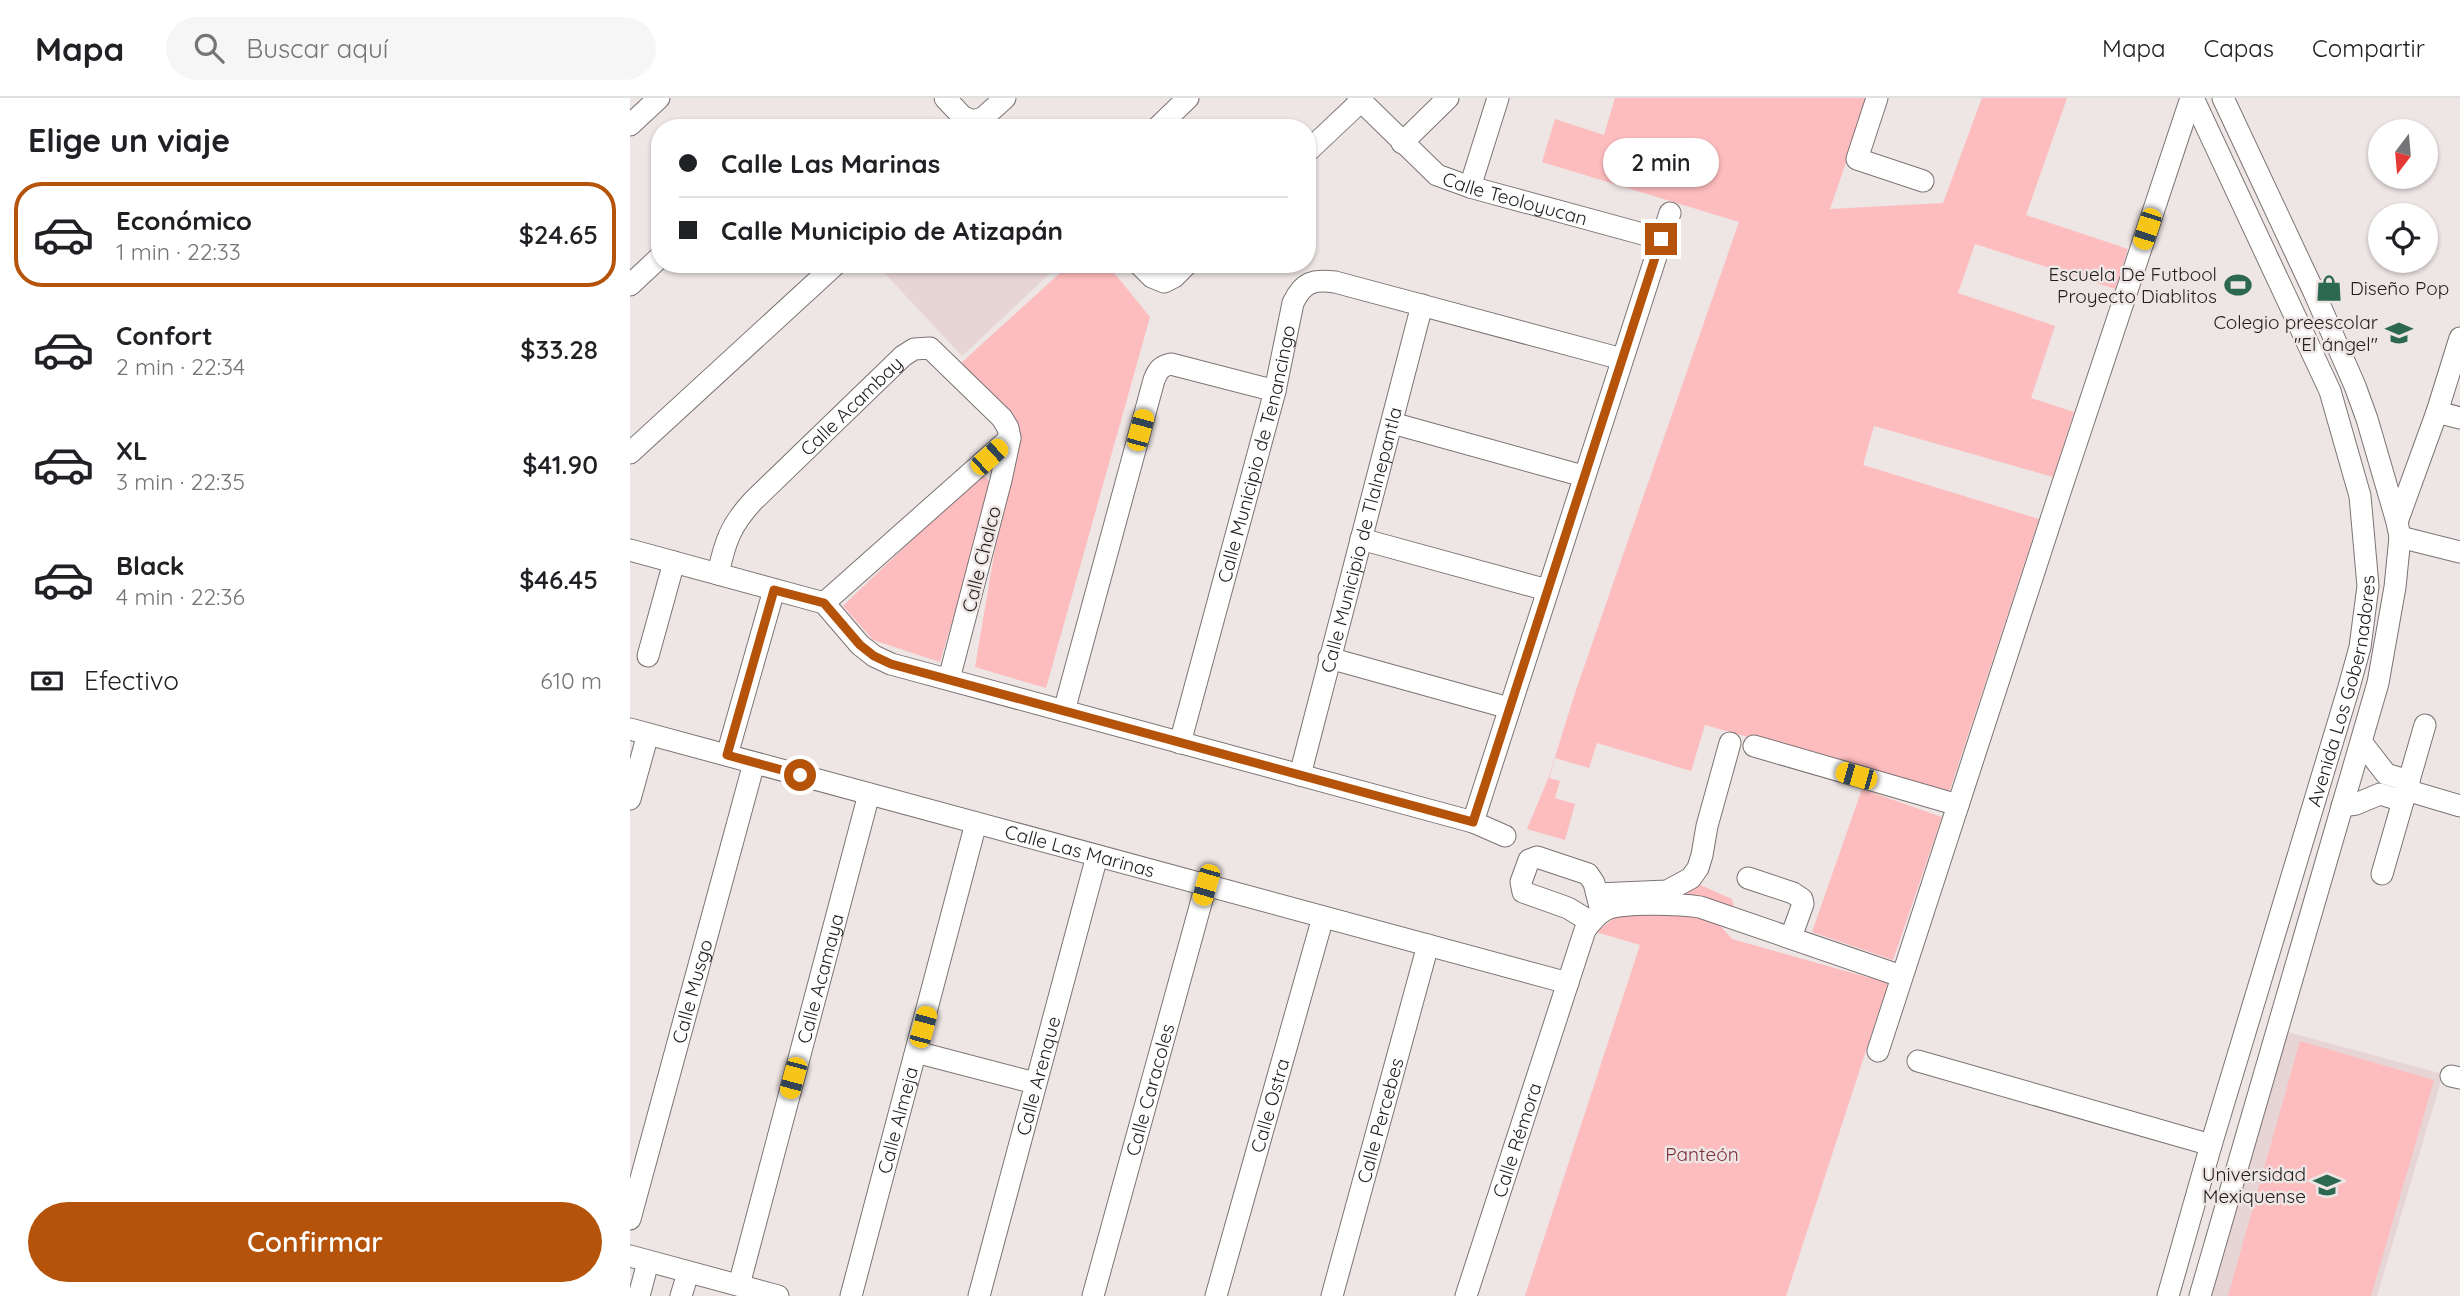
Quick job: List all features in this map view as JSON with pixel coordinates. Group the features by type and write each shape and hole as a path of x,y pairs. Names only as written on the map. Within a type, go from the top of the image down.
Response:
{"street":[{"path":"630,125 659,98"},
{"path":"945,98 968,119"},
{"path":"1166,119 1188,98"},
{"path":"1402,143 1448,98"},
{"path":"1470,187 1498,98"},
{"path":"1877,98 1857,159 1923,181"},
{"path":"1878,1051 2192,98"},
{"name":"Avenida Los Gobernadores","path":"2168,1296 2360,647 2368,566 2360,496 2330,391 2192,98"},
{"name":"Avenida Los Gobernadores","path":"2200,1296 2362,743 2389,626 2399,529 2355,386 2223,98"},
{"path":"1316,143 1360,99"},
{"name":"Calle Teoloyucan","path":"1360,99 1437,175 1470,187 1661,239"},
{"path":"979,119 983,118 993,102"},
{"path":"1473,822 1670,213"},
{"path":"630,285 651,265"},
{"path":"630,453 826,273"},
{"path":"1147,273 1152,278 1164,282 1178,273"},
{"name":"Calle Municipio de Tenancingo","path":"1180,743 1275,391 1293,303 1299,291 1308,282 1319,280 1422,305"},
{"path":"1422,305 1622,359"},
{"name":"Calle Municipio de Tlalnepantla","path":"1300,775 1422,305"},
{"path":"2460,338 2399,529 2460,552"},
{"name":"Calle Acambay","path":"718,575 724,546 738,517 914,348 922,347 936,352 1002,418 1010,438"},
{"path":"1064,711 1154,380 1164,365 1171,364 1275,391"},
{"path":"2437,412 2460,418"},
{"path":"1392,423 1583,476"},
{"path":"824,603 1010,438"},
{"name":"Calle Chalco","path":"949,680 1010,438"},
{"path":"1361,539 1547,590"},
{"path":"630,550 824,603 860,645 891,664 1473,822 1505,835"},
{"path":"648,656 674,562"},
{"path":"727,755 774,590"},
{"path":"1329,658 1509,708"},
{"path":"2382,874 2425,725"},
{"path":"630,799 639,732"},
{"name":"Calle Las Marinas","path":"639,732 1568,983"},
{"path":"1597,910 1667,891 1691,878 1702,855 1707,826 1730,743"},
{"path":"2362,743 2383,784 2460,806"},
{"path":"1754,746 1958,805"},
{"name":"Calle Musgo","path":"630,1219 754,763"},
{"path":"2342,806 2356,804 2383,784"},
{"name":"Calle Acamaya","path":"731,1288 869,794"},
{"name":"Calle Almeja","path":"851,1296 976,823"},
{"name":"Calle Arenque","path":"979,1296 1097,856"},
{"path":"1748,878 1793,893 1802,899 1803,904 1791,937"},
{"name":"Calle Caracoles","path":"1093,1296 1206,885"},
{"path":"1597,910 1620,905 1690,906 1791,937 1901,976"},
{"name":"Calle Rémora","path":"1466,1296 1585,930 1597,910"},
{"name":"Calle Ostra","path":"1216,1296 1323,917"},
{"name":"Calle Percebes","path":"1332,1296 1428,945"},
{"path":"2258,989 2286,997"},
{"path":"916,1052 1035,1083"},
{"path":"1918,1061 2211,1145"},
{"path":"639,1296 639,1259 731,1288 778,1296"},
{"path":"681,1296 688,1273"}],"shaded area":[{"path":"884,273 1050,273 962,356"},
{"name":"Universidad Mexiquense","path":"2288,1032 2443,1074 2377,1296 2211,1296"}],"green space":[{"path":"1615,98 1868,98 1830,209 1943,203 1982,98 2067,98 2026,215 2128,249 2115,289 1975,244 1958,293 2055,326 2031,398 2074,412 2053,477 1874,426 1863,465 2039,519 1949,793 1705,725 1691,771 1597,743 1589,768 1555,758 1549,778 1560,781 1555,798 1575,804 1565,840 1527,829 1548,779 1576,690 1739,222 1542,162 1555,119 1604,135"},
{"path":"1060,273 1114,273 1150,317 1046,688 975,667 1011,455 961,363"},
{"path":"981,474 993,484 940,662 873,640 843,606"},
{"path":"1862,789 1942,817 1893,960 1812,932"},
{"path":"1698,884 1732,899 1734,906 1731,908 1678,896"},
{"name":"Panteón","path":"1691,913 1716,921 1732,939 1888,983 1786,1296 1525,1296 1640,945 1596,932 1617,916"},
{"name":"Universidad Mexiquense","path":"2300,1041 2434,1080 2371,1296 2228,1296"}],"place":[{"name":"Escuela De Futbool Proyecto Diablitos","path":"2238,285"},
{"name":"Diseño Pop","path":"2329,288"},
{"name":"Colegio preescolar \"El ángel\"","path":"2399,333"},
{"name":"Universidad Mexiquense","path":"2327,1185"}],"route":[{"path":"800,775 727,755 774,590 824,603 860,645 891,664 1473,822 1661,239"}]}
